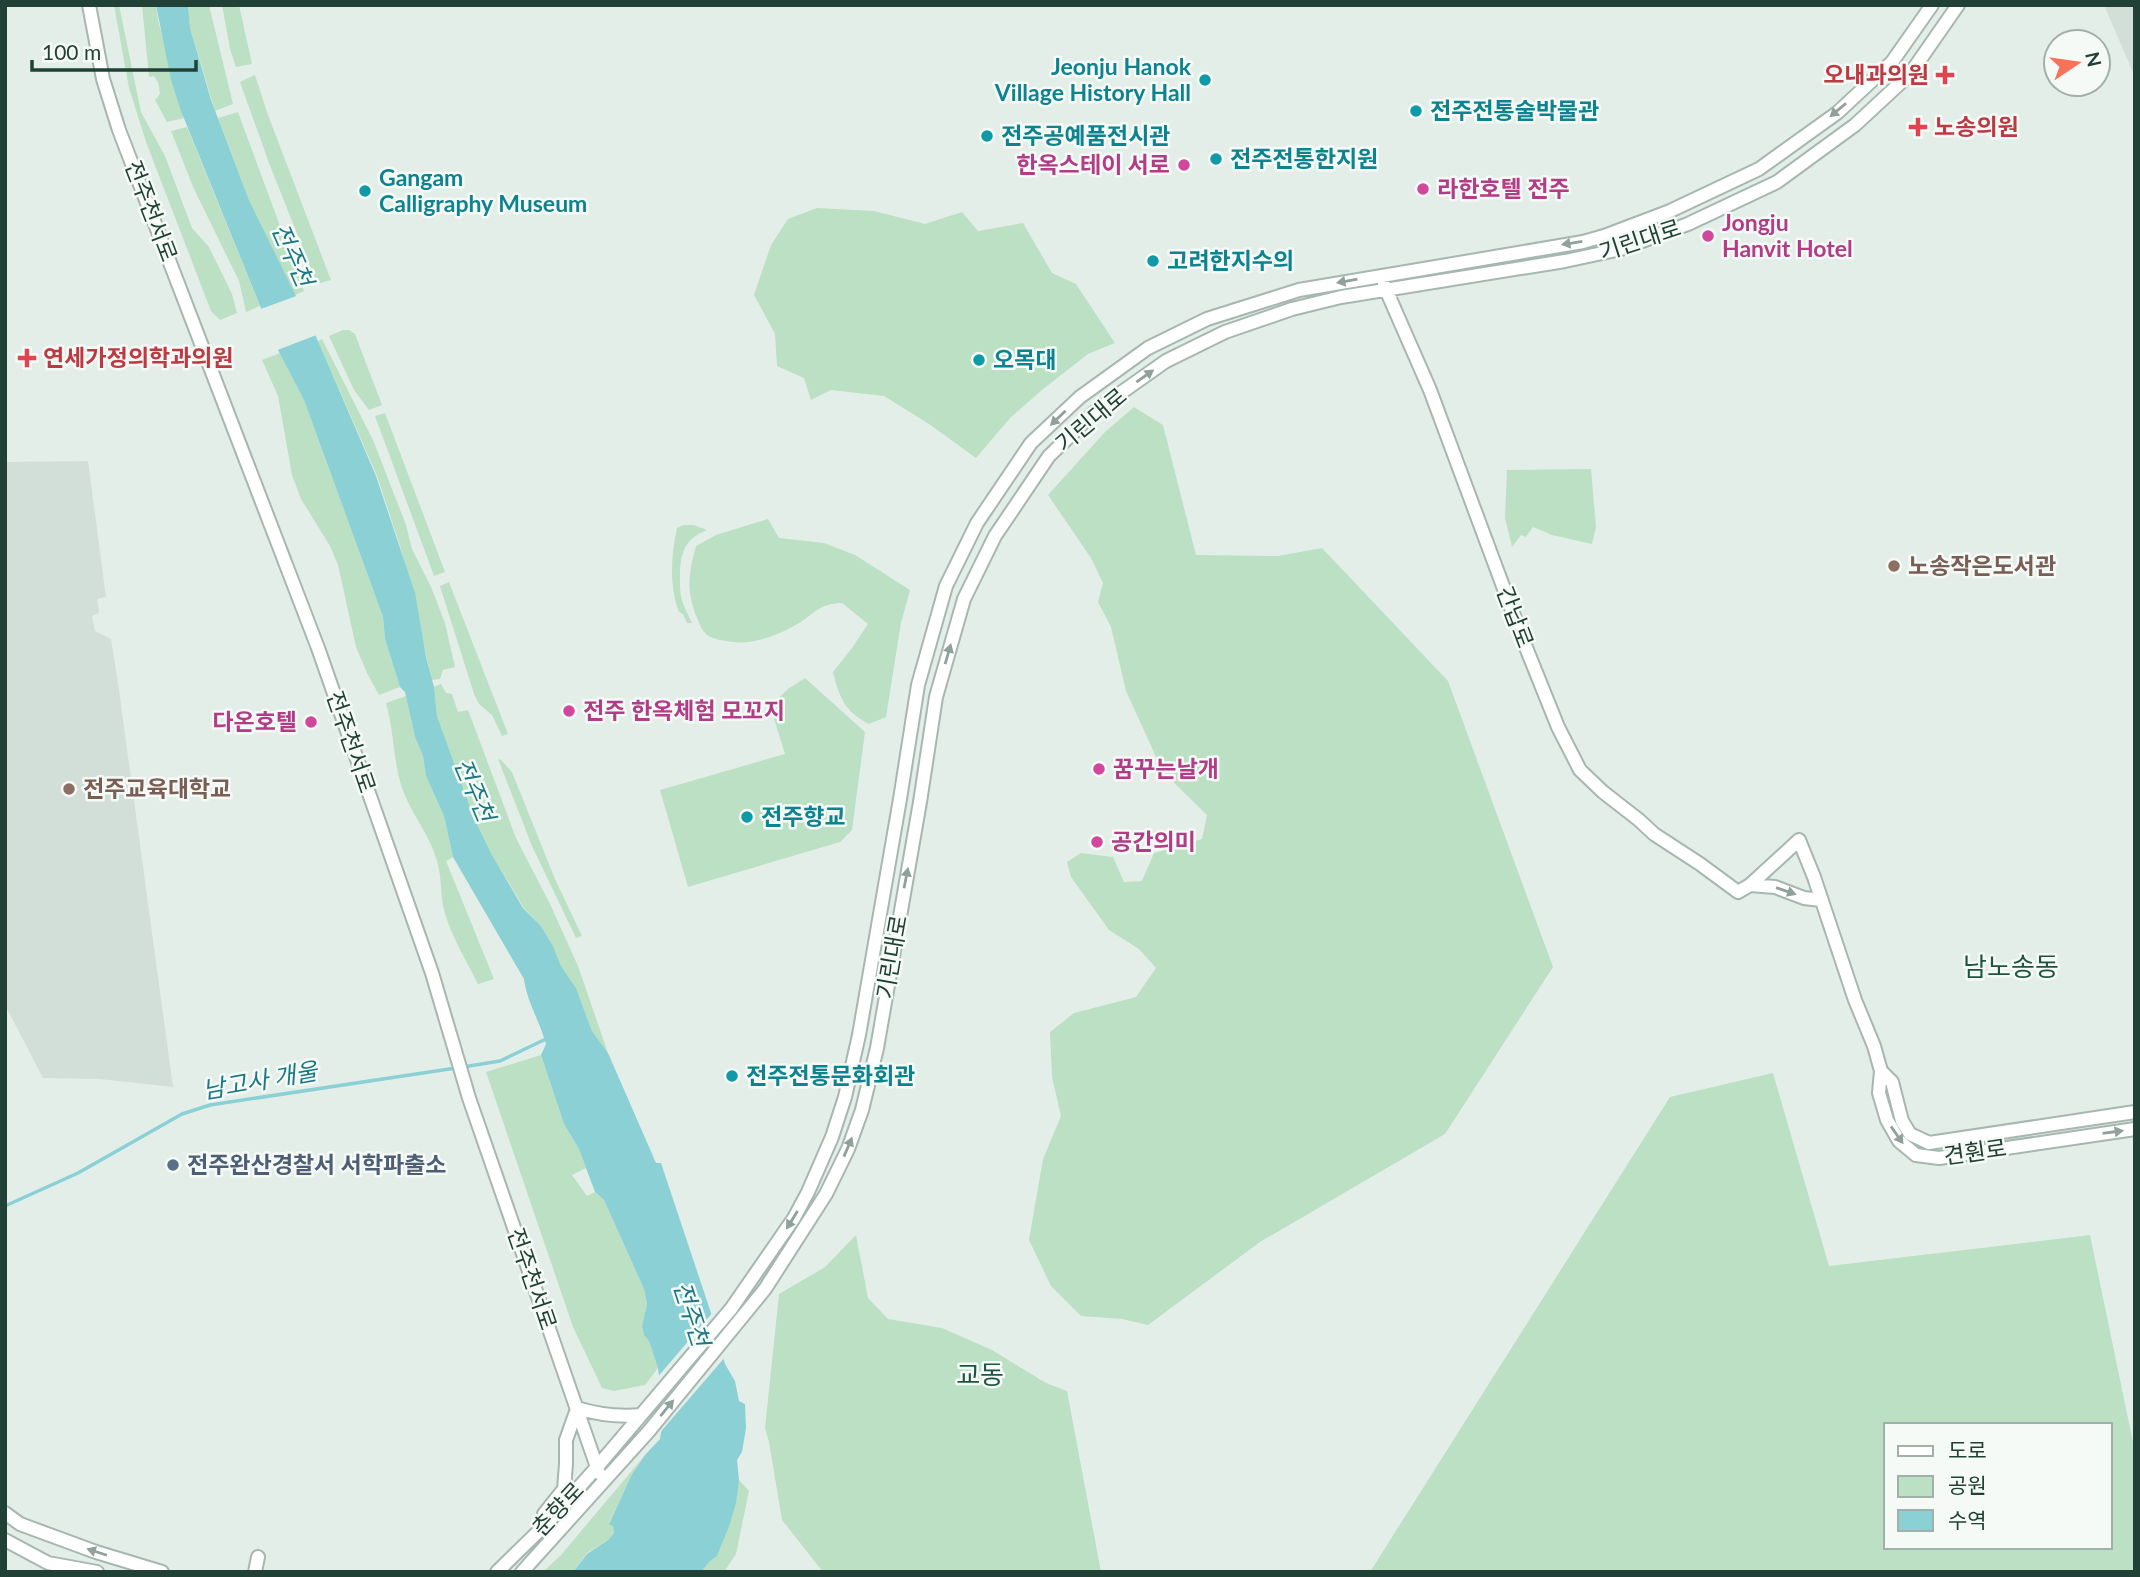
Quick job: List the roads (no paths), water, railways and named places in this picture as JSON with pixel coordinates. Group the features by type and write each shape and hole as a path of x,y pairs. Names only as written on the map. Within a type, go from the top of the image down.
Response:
{"street":[{"name":"전주천서로","path":"89,5 103,79 119,130 318,648 432,974 469,1098 603,1483"},
{"name":"기린대로","path":"641,1415 731,1309 794,1218 832,1137 845,1097 859,1035 918,685 946,586 977,523 1031,443 1080,397 1148,348 1207,319 1274,296 1311,287 1583,242 1670,211 1759,169 1837,113 1892,62 1932,5"},
{"name":"기린대로","path":"623,1460 765,1289 826,1194 848,1149 862,1110 877,1048 936,698 964,599 995,536 1049,456 1098,409 1166,361 1225,332 1292,309 1341,298 1565,261 1621,249 1688,224 1777,181 1855,125 1910,74 1958,5"},
{"name":"간납로","path":"1380,275 1430,390 1558,727 1580,770 1602,792 1654,834 1738,892 1750,885"},
{"path":"1750,885 1799,840 1881,1071"},
{"path":"1750,885 1775,887 1804,898 1821,900"},
{"name":"견훤로","path":"1881,1071 1892,1082 1902,1121 1910,1134 1928,1143 2135,1112"},
{"name":"견훤로","path":"1881,1071 1879,1093 1887,1120 1899,1141 1916,1155 1939,1158 2135,1129"},
{"path":"548,1521 544,1514 564,1489 566,1440 577,1408 598,1415 641,1415"},
{"name":"춘향로","path":"497,1572 548,1521 641,1415"},
{"name":"춘향로","path":"522,1572 623,1460"},
{"path":"5,1513 20,1524 96,1552 162,1572"},
{"path":"5,1540 48,1563 97,1572"},
{"path":"255,1572 258,1557"}],"water":[{"name":"전주천","path":"156,5 188,5 190,28 211,100 249,200 318,341 376,476 415,593 434,687 437,716 474,818 523,908 541,926 561,966 576,988 592,1031 608,1053 656,1163 661,1163 713,1319 725,1364 735,1381 739,1401 745,1404 746,1428 742,1452 737,1460 739,1480 736,1503 717,1556 701,1572 573,1572 587,1554 614,1533 613,1526 609,1524 631,1476 660,1439 664,1414 658,1368 642,1326 647,1304 644,1289 604,1200 595,1192 579,1149 564,1124 541,1055 546,1044 524,979 453,857 444,816 426,776 405,692 400,687 385,639 383,617 304,400 278,350 181,111 171,80"}],"waterway":[{"path":"463,1067 500,1061 548,1038"},
{"name":"남고사 개울","path":"5,1206 78,1173 182,1114 210,1105 456,1068"}],"place":[{"name":"오내과의원","path":"1945,75"},
{"name":"Jeonju Hanok Village History Hall","path":"1205,80"},
{"name":"전주전통술박물관","path":"1416,111"},
{"name":"노송의원","path":"1918,127"},
{"name":"전주공예품전시관","path":"987,136"},
{"name":"전주전통한지원","path":"1216,159"},
{"name":"한옥스테이 서로","path":"1184,165"},
{"name":"라한호텔 전주","path":"1423,189"},
{"name":"Gangam Calligraphy Museum","path":"365,191"},
{"name":"Jongju Hanvit Hotel","path":"1708,236"},
{"name":"고려한지수의","path":"1153,261"},
{"name":"연세가정의학과의원","path":"27,358"},
{"name":"오목대","path":"979,360"},
{"name":"노송작은도서관","path":"1894,566"},
{"name":"전주 한옥체험 모꼬지","path":"569,711"},
{"name":"다온호텔","path":"311,722"},
{"name":"꿈꾸는날개","path":"1099,769"},
{"name":"전주교육대학교","path":"69,789"},
{"name":"전주향교","path":"747,817"},
{"name":"공간의미","path":"1097,842"},
{"name":"전주전통문화회관","path":"732,1076"},
{"name":"전주완산경찰서 서학파출소","path":"173,1165"}],"district":[{"name":"남노송동","path":"2011,967"},
{"name":"교동","path":"980,1375"}]}
